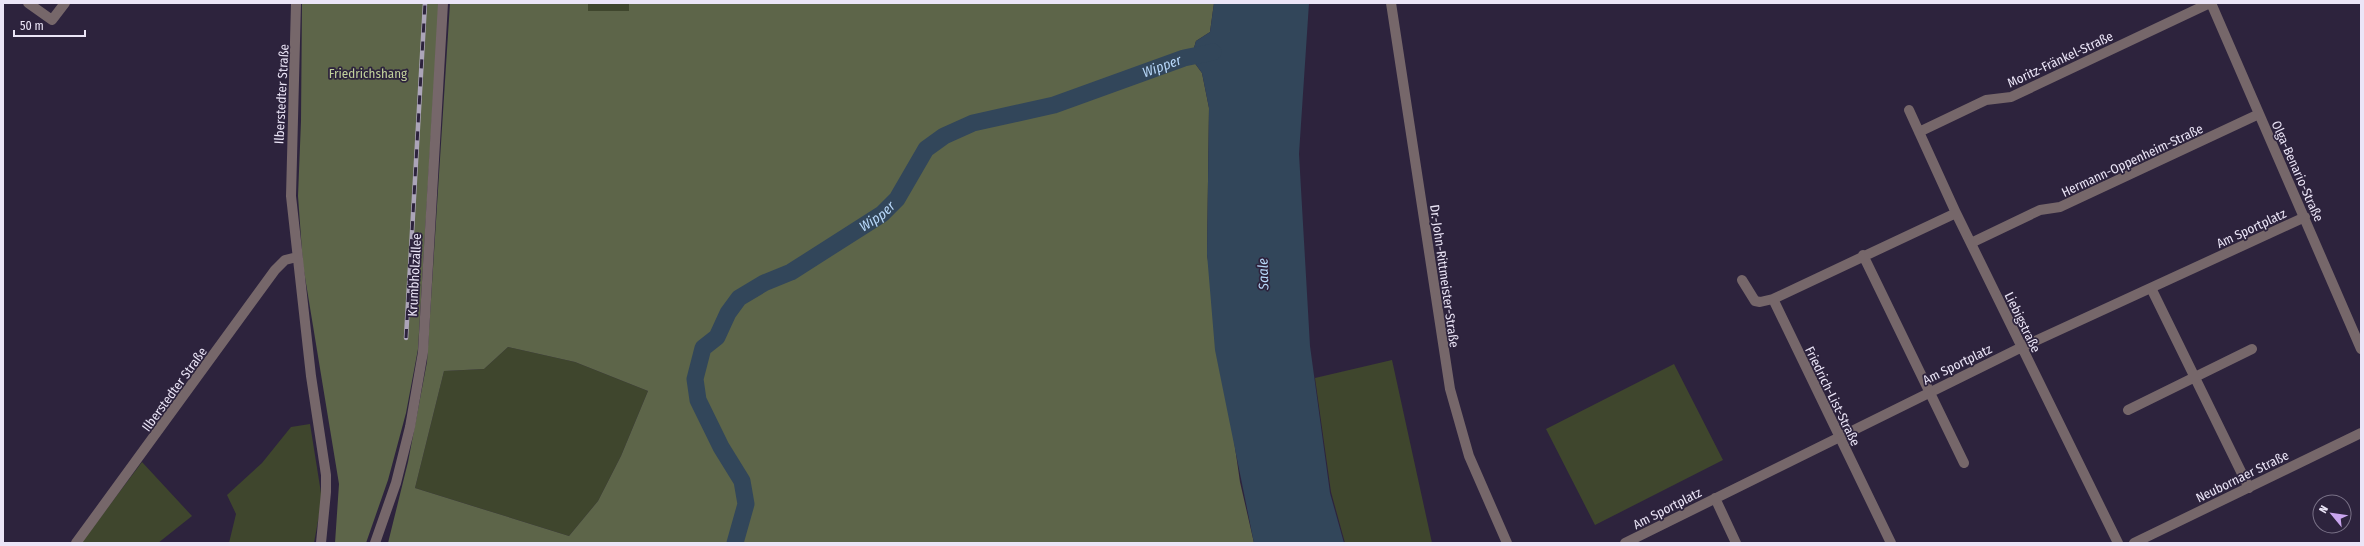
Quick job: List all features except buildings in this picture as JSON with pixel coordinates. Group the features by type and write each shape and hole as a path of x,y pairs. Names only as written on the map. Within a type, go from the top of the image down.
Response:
{"street":[{"path":"28,3 52,20 65,3"},
{"name":"Ilberstedter Straße","path":"296,3 296,68 290,175 297,257 326,475 326,492 321,543"},
{"name":"Krumbholzallee","path":"375,543 396,483 418,391 423,352 443,3"},
{"name":"Dr.-John-Rittmeister-Straße","path":"1391,3 1450,390 1469,456 1507,543"},
{"name":"Olga-Benario-Straße","path":"2211,3 2361,349"},
{"name":"Moritz-Fränkel-Straße","path":"1919,132 1986,100 2012,97 2211,3"},
{"name":"Liebigstraße","path":"1908,110 1956,213 2118,543"},
{"name":"Hermann-Oppenheim-Straße","path":"1971,243 2040,210 2060,208 2258,114"},
{"path":"1742,280 1755,302 1773,299 1956,213"},
{"name":"Am Sportplatz","path":"1625,543 2022,347 2305,217"},
{"path":"1864,255 1964,463"},
{"name":"Ilberstedter Straße","path":"76,543 275,270 285,260 297,257"},
{"path":"2151,288 2196,376 2216,424 2249,488"},
{"name":"Friedrich-List-Straße","path":"1773,299 1838,437 1891,543"},
{"path":"2128,410 2252,349"},
{"name":"Neubornaer Straße","path":"2134,543 2361,433"},
{"path":"1715,498 1736,543"}],"green space":[{"name":"Friedrichshang","path":"302,3 439,3 418,349 406,413 388,480 366,543 335,543 339,484 303,265 298,196 301,121"},
{"path":"450,3 588,3 588,11 629,11 629,3 1214,3 1210,32 1196,41 1191,58 1202,73 1209,108 1207,254 1240,482 1254,543 388,543 408,462 427,362","holes":["508,347 575,362 648,391 621,456 598,501 569,536 415,488 444,371 484,369"]},
{"path":"588,3 629,3 629,11 588,11"},
{"path":"508,347 575,362 648,391 621,456 598,501 569,536 415,488 444,371 484,369"},
{"path":"1392,360 1432,543 1345,543 1331,492 1315,378"},
{"path":"1674,364 1723,460 1595,525 1546,429"},
{"path":"310,424 322,499 314,543 229,543 236,514 227,495 262,463 291,427"},
{"path":"142,462 192,516 158,543 81,543"}],"water":[{"name":"Saale","path":"1214,3 1309,3 1299,154 1310,346 1330,493 1344,543 1254,543 1215,350 1207,254 1209,108 1202,73 1191,58 1196,41 1210,32"}],"waterway":[{"name":"Wipper","path":"735,543 746,504 742,481 721,447 698,400 695,379 703,348 717,337 728,313 739,298 764,283 791,272 882,214 897,199 926,149 944,136 973,123 1054,105 1184,58 1213,52"}],"railway":[{"path":"406,338 425,3"}]}
